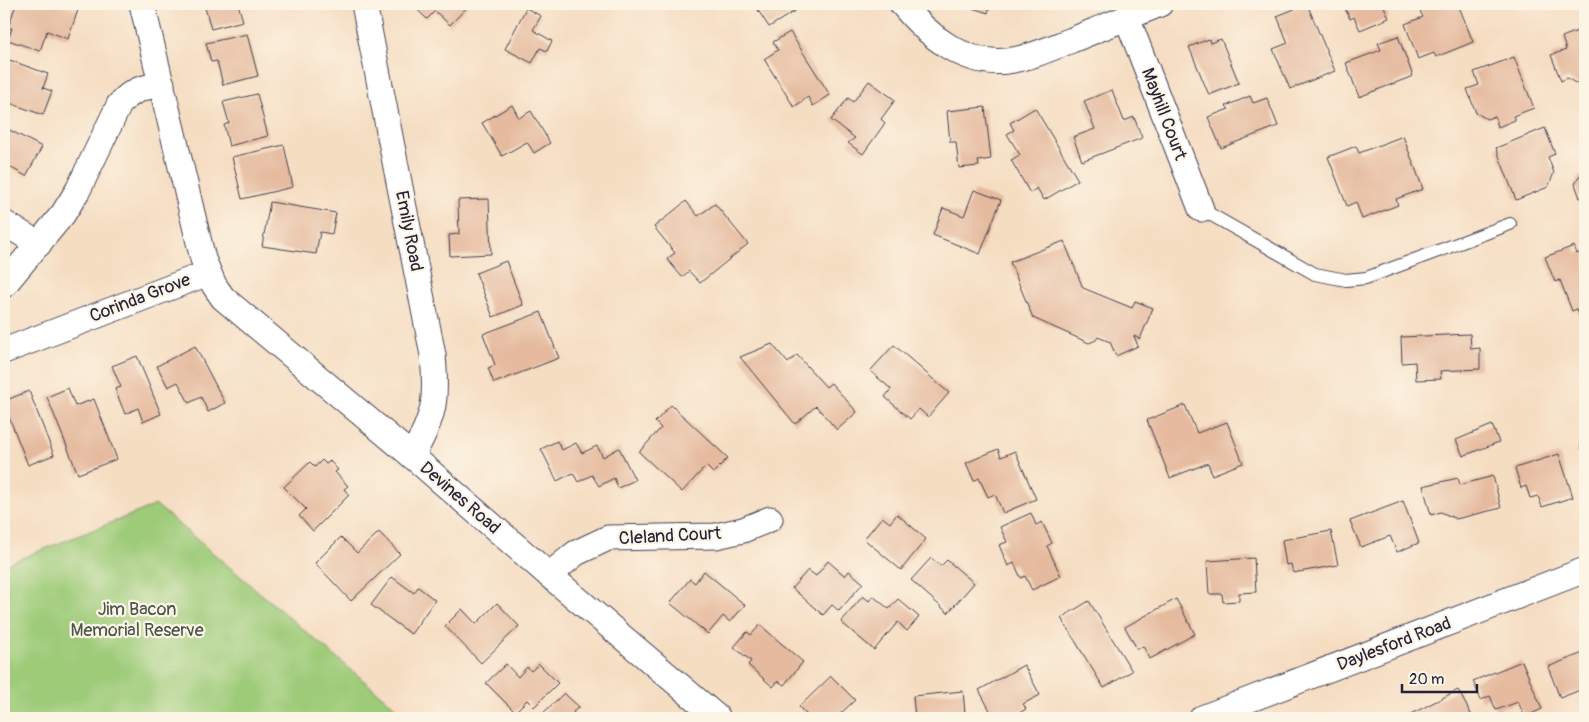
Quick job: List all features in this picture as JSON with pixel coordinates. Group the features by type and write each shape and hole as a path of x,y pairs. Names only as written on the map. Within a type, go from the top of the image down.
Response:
{"street":[{"name":"Corinda Grove","path":"4,351 208,273 142,4"},
{"name":"Emily Road","path":"364,4 433,355 435,403 430,423 412,456"},
{"path":"902,4 933,37 956,51 980,59 1006,61 1032,56 1160,4"},
{"name":"Mayhill Court","path":"1127,18 1201,209"},
{"path":"4,284 39,244 78,190 119,105 132,92 162,84"},
{"path":"4,223 39,244"},
{"name":"Devines Road","path":"208,273 222,298 412,456 718,718"},
{"name":"Cleland Court","path":"549,575 576,554 608,538 716,536 743,530 770,519"},
{"name":"Daylesford Road","path":"1202,718 1585,570"}],"lane":[{"path":"1201,209 1314,274 1346,280 1366,278 1510,224"}],"green space":[{"name":"Jim Bacon Memorial Reserve","path":"156,505 408,718 4,718 4,565"}],"building":[{"path":"16,4 59,4 78,10 68,39 47,31 40,51 8,40 12,28 8,28"},
{"path":"204,4 238,4 243,21 211,29"},
{"path":"411,4 470,4 450,25 435,11 427,19"},
{"path":"754,4 806,4 769,27"},
{"path":"966,4 991,4 988,13 966,6"},
{"path":"1307,4 1335,71 1290,89 1273,49 1288,43 1277,16"},
{"path":"1343,4 1383,4 1389,18 1360,30 1354,17 1350,19"},
{"path":"1427,4 1458,4 1473,42 1436,57 1434,53 1418,59 1405,24 1423,17 1419,9"},
{"path":"526,8 541,16 533,30 552,41 547,51 540,48 532,63 505,49"},
{"path":"1585,28 1585,86 1583,87 1581,82 1577,84 1567,78 1561,81 1551,55 1566,50 1562,37"},
{"path":"790,32 830,95 813,106 808,97 794,107 764,59 778,50 773,42"},
{"path":"247,34 258,76 223,85 217,61 211,62 206,43"},
{"path":"1398,36 1413,76 1359,97 1346,63 1381,50 1378,43"},
{"path":"1209,39 1210,43 1221,39 1239,83 1209,95 1189,47"},
{"path":"1514,57 1534,108 1513,116 1515,120 1498,127 1495,116 1487,119 1476,113 1467,89 1479,85 1474,72"},
{"path":"4,58 48,74 43,88 52,91 43,115 4,101"},
{"path":"869,81 895,100 881,119 885,123 863,154 848,143 855,138 831,120 848,98 853,102"},
{"path":"1112,90 1124,121 1134,117 1142,138 1082,161 1073,137 1095,129 1084,101"},
{"path":"257,94 268,136 229,146 224,125 229,123 223,102"},
{"path":"1250,96 1253,103 1267,98 1278,126 1221,148 1208,117 1229,109 1226,106"},
{"path":"512,105 519,118 531,111 550,143 534,153 527,142 502,156 482,123"},
{"path":"985,107 991,159 978,161 979,166 959,168 956,142 950,142 947,111"},
{"path":"1035,108 1078,180 1044,200 1037,188 1030,193 1011,160 1020,155 1007,134 1014,130 1010,123"},
{"path":"4,127 42,147 26,176 4,164"},
{"path":"1545,128 1555,154 1548,157 1554,173 1548,187 1516,200 1496,148"},
{"path":"1403,136 1423,189 1396,199 1398,205 1362,219 1356,202 1347,206 1328,157 1356,146 1359,153"},
{"path":"284,145 293,187 242,199 232,157"},
{"path":"1585,164 1585,196 1580,198 1575,184 1579,176 1584,174 1581,166"},
{"path":"974,190 1001,200 980,254 933,235 943,208 964,216"},
{"path":"489,199 491,254 450,256 449,235 459,234 458,200"},
{"path":"686,201 698,216 715,204 748,244 700,283 689,271 682,277 667,259 675,253 654,227"},
{"path":"270,202 336,213 332,234 320,232 316,254 262,246"},
{"path":"1064,241 1083,288 1132,308 1135,301 1153,308 1140,339 1134,336 1138,346 1116,356 1110,342 1098,337 1089,343 1033,318 1010,262"},
{"path":"1574,246 1577,254 1585,250 1585,324 1583,325 1577,309 1572,311 1560,280 1555,282 1545,257"},
{"path":"506,261 523,305 493,317 476,273"},
{"path":"541,312 559,358 494,383 488,368 495,365 483,334"},
{"path":"1470,334 1471,349 1480,348 1480,369 1440,371 1441,379 1416,380 1415,362 1402,363 1401,337"},
{"path":"772,344 788,363 797,355 826,387 831,383 857,412 837,430 816,406 795,424 740,357"},
{"path":"894,345 949,393 928,417 919,409 910,419 885,397 891,389 870,371"},
{"path":"195,346 225,403 208,412 201,397 189,403 178,382 168,387 157,366"},
{"path":"137,356 161,414 143,422 138,408 125,414 115,389 121,387 112,366"},
{"path":"68,388 75,406 94,399 117,459 78,474 47,397"},
{"path":"29,391 54,455 28,465 9,417 4,419 4,401"},
{"path":"671,405 728,458 713,473 706,466 682,492 639,452 661,428 655,422"},
{"path":"1185,405 1197,433 1227,422 1243,463 1212,475 1208,463 1170,478 1147,420"},
{"path":"1581,416 1585,416 1585,448 1581,448"},
{"path":"1492,425 1499,442 1463,456 1456,440"},
{"path":"557,441 562,450 576,443 582,453 597,446 603,457 619,448 635,480 618,488 614,478 599,486 592,475 578,482 573,473 557,481 541,449"},
{"path":"998,449 1001,457 1015,451 1036,499 1003,513 995,494 988,497 979,478 974,481 966,463"},
{"path":"1559,454 1573,497 1542,507 1538,496 1530,498 1526,486 1521,488 1515,468"},
{"path":"322,460 326,464 330,461 338,470 335,472 348,486 344,489 349,495 313,531 299,516 306,509 284,487 310,462 315,467"},
{"path":"1493,476 1501,508 1456,519 1441,512 1431,515 1423,486 1458,478 1460,485"},
{"path":"1403,501 1419,543 1397,552 1390,536 1361,547 1350,521"},
{"path":"1031,513 1036,525 1042,522 1052,543 1047,546 1061,576 1032,590 1025,576 1021,578 1014,563 1008,566 999,545 1007,542 1000,527"},
{"path":"897,514 926,539 901,570 864,539 882,517 890,523"},
{"path":"1331,531 1338,565 1293,573 1291,564 1286,565 1282,540"},
{"path":"379,532 400,554 351,601 315,563 341,537 357,553"},
{"path":"931,558 941,566 947,560 974,583 948,613 911,580"},
{"path":"1254,558 1256,592 1239,593 1239,601 1223,602 1222,594 1209,594 1207,561"},
{"path":"828,561 845,576 849,571 863,583 839,611 832,605 823,615 792,588 808,570 816,576"},
{"path":"704,571 745,605 730,622 723,616 708,634 670,603 690,579 695,583"},
{"path":"392,577 414,593 418,587 435,600 411,634 371,605"},
{"path":"863,596 869,601 873,596 889,609 898,599 919,617 907,631 898,622 874,650 841,622"},
{"path":"1176,599 1195,634 1150,659 1143,646 1137,649 1125,627"},
{"path":"1089,601 1132,671 1104,688 1061,618"},
{"path":"497,603 519,626 481,663 445,626 462,609 476,624"},
{"path":"760,625 803,662 784,685 778,681 773,687 748,665 751,661 734,647 747,632 751,635"},
{"path":"1585,652 1585,688 1560,698 1548,667"},
{"path":"1522,661 1542,709 1525,717 1518,702 1496,710 1490,696 1481,700 1473,681"},
{"path":"506,664 518,677 527,667 531,671 539,664 558,683 534,707 527,700 515,712 486,683"},
{"path":"1024,665 1040,695 1023,704 1026,709 1014,716 1015,718 994,718 979,690"},
{"path":"831,676 855,700 836,718 810,718 799,707"},
{"path":"1458,690 1473,718 1413,718 1411,714"},
{"path":"963,691 965,713 960,714 960,718 915,718 913,696"},
{"path":"564,693 579,707 573,712 579,718 538,718"}]}
